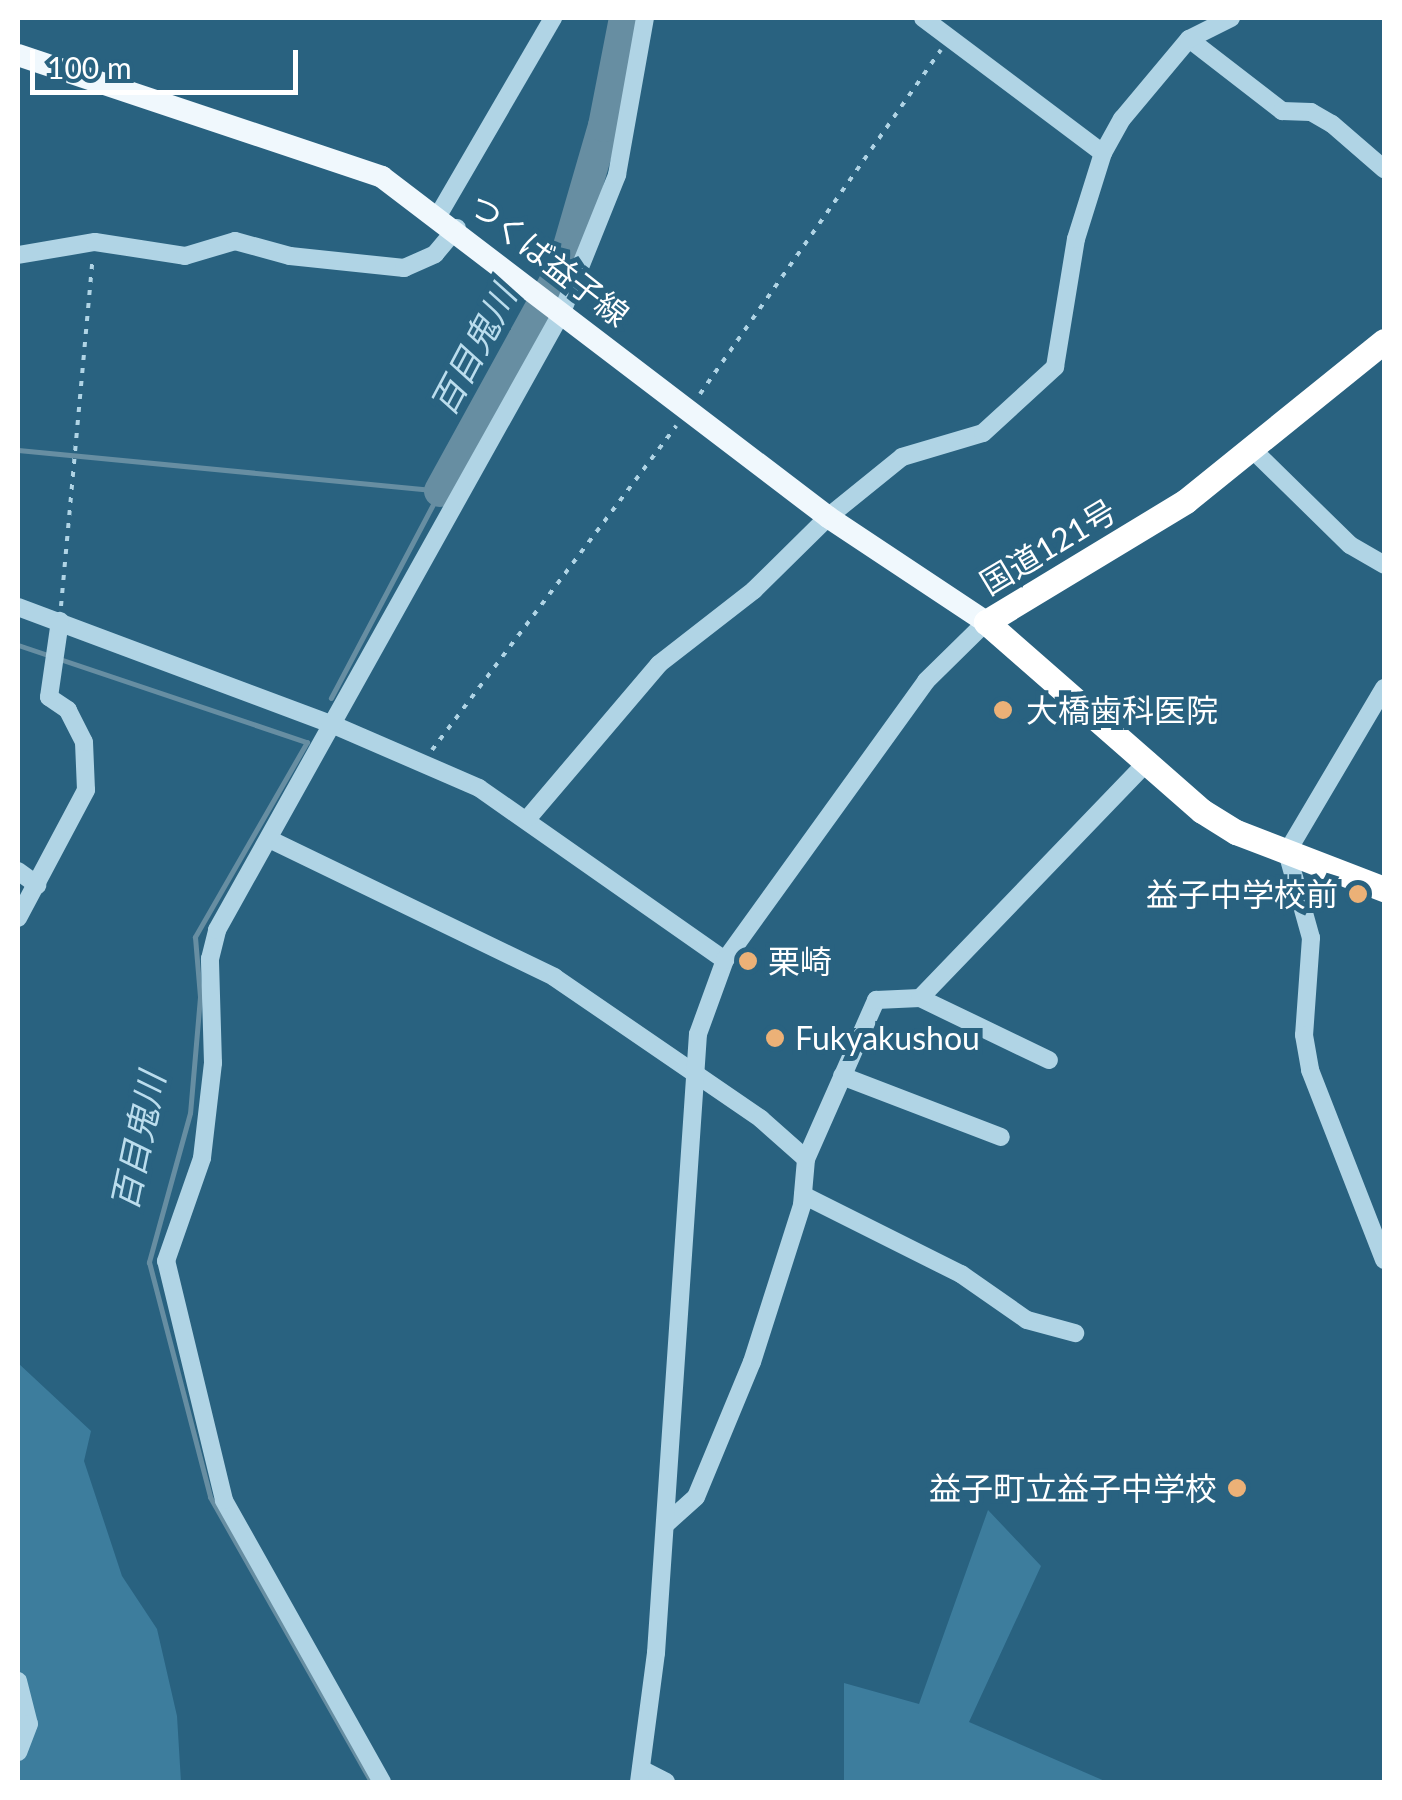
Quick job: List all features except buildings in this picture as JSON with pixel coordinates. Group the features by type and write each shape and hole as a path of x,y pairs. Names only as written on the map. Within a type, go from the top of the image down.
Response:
{"highway":[{"name":"国道121号","path":"1384,341 1254,451 1186,501 986,622 1149,760 1202,811 1288,852 1384,889"}],"main road":[{"name":"つくば益子線","path":"18,55 346,161 448,221 828,517 986,622"}],"street":[{"path":"18,255 95,242 185,256 235,241 290,256 404,268 435,254 448,221 553,18"},
{"path":"382,1782 224,1500 166,1261 202,1158 213,1063 210,959 217,930 336,726 617,175 645,18"},
{"path":"923,18 1103,153"},
{"path":"528,817 660,664 754,590 828,517 902,458 983,433 1055,367 1076,238 1103,153 1122,119 1189,39 1231,18"},
{"path":"1189,39 1282,110 1311,112 1332,124 1384,170"},
{"path":"1254,451 1350,545 1384,565"},
{"path":"18,607 424,760 528,817 725,960"},
{"path":"18,918 75,819 89,766 68,710 49,697 60,621"},
{"path":"666,1782 640,1776 666,1524 691,1070 725,960 926,681 986,622"},
{"path":"1384,688 1288,852 1311,938 1304,1035 1310,1070 1384,1260"},
{"path":"920,998 1149,760"},
{"path":"270,839 554,977 691,1070 806,1159"},
{"path":"18,871 36,885"},
{"path":"666,1524 696,1497 752,1362 803,1195 806,1159 876,1000 920,998 1050,1060"},
{"path":"842,1076 1001,1138"},
{"path":"803,1195 962,1274 1027,1320 1076,1333"},
{"path":"18,1681 29,1724 18,1752"}],"path":[{"path":"60,621 95,242"}],"shaded area":[{"path":"18,1363 91,1431 84,1461 122,1576 157,1629 177,1716 181,1782 18,1782"},
{"path":"988,1510 1041,1566 969,1722 1107,1782 844,1782 844,1683 919,1704"}],"waterway":[{"name":"百目鬼川","path":"440,491 563,267 604,126 625,18"},
{"path":"18,450 440,491 331,698"},
{"name":"百目鬼川","path":"18,645 307,742 195,937 200,997 190,1113 149,1262 210,1497 371,1782"}],"place":[{"name":"大橋歯科医院","path":"1003,710"},
{"name":"益子中学校前","path":"1358,894"},
{"name":"栗崎","path":"748,961"},
{"name":"Fukyakushou","path":"775,1038"},
{"name":"益子町立益子中学校","path":"1237,1488"}]}
